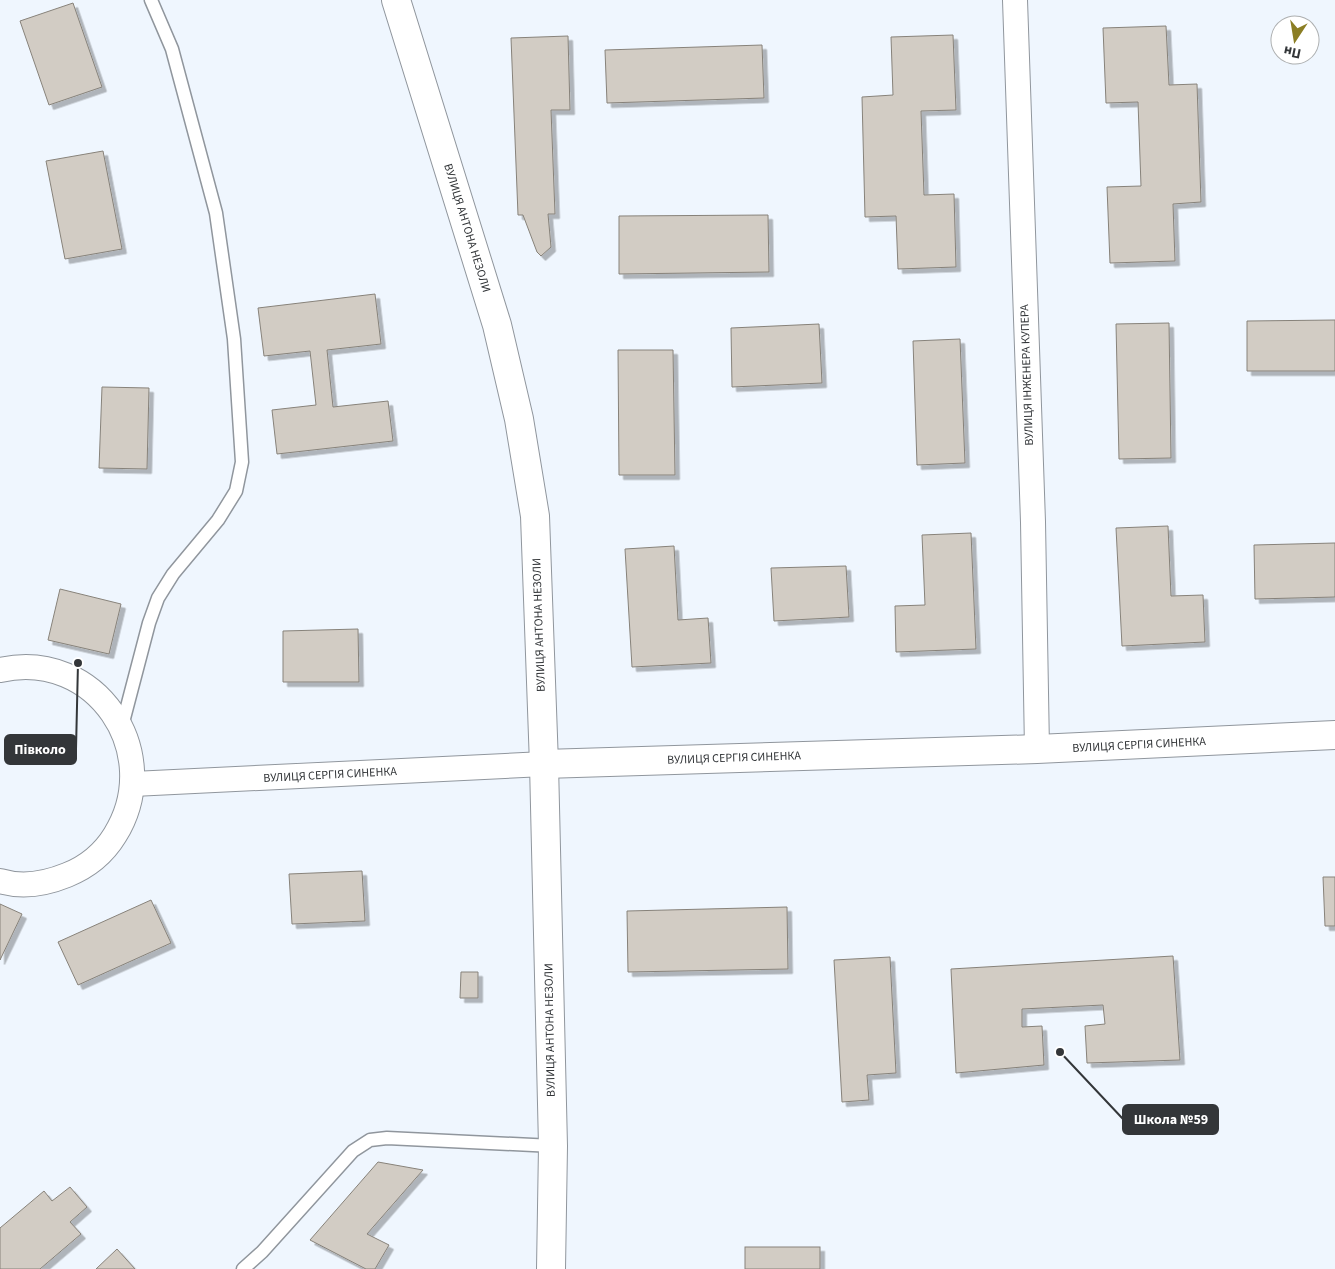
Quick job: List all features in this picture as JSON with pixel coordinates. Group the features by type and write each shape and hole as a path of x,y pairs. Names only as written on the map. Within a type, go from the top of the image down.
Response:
{"main road":[{"name":"ВУЛИЦЯ АНТОНА НЕЗОЛИ","path":"396,0 497,325 519,419 534,516 544,764 553,1146 550,1269"},
{"name":"ВУЛИЦЯ СЕРГІЯ СИНЕНКА","path":"544,764 1037,750 1335,735"}],"street":[{"name":"ВУЛИЦЯ ІНЖЕНЕРА КУПЕРА","path":"1015,0 1032,512 1037,750"},
{"path":"0,670 15,666 48,669 78,680 103,700 122,726 132,754 133,784 125,818 107,848 80,870 48,883 13,885 0,882"},
{"name":"ВУЛИЦЯ СЕРГІЯ СИНЕНКА","path":"133,784 544,764"}],"lane":[{"path":"122,726 149,623 158,598 174,574 218,520 236,491 242,462 234,339 216,213 172,49 151,0"},
{"path":"243,1269 262,1252 353,1151 370,1140 387,1138 553,1146"}],"building":[{"path":"73,3 102,87 49,105 20,21"},
{"path":"1166,26 1169,85 1197,84 1201,202 1173,204 1175,261 1110,263 1107,187 1141,186 1138,102 1106,103 1103,28"},
{"path":"953,35 956,110 921,111 924,195 954,194 956,267 898,269 896,216 865,217 862,97 893,95 891,37"},
{"path":"568,36 570,110 551,110 555,214 548,214 551,247 541,256 537,252 523,215 518,215 511,38"},
{"path":"762,45 764,98 607,103 605,50"},
{"path":"103,151 122,249 65,259 46,161"},
{"path":"768,215 769,272 619,274 619,216"},
{"path":"375,294 381,344 327,350 333,407 388,401 393,441 277,454 272,410 316,405 310,351 264,356 258,308"},
{"path":"1335,320 1335,371 1247,371 1247,321"},
{"path":"1169,323 1171,458 1119,459 1116,324"},
{"path":"819,324 822,383 732,387 731,328"},
{"path":"960,339 965,463 917,465 913,341"},
{"path":"618,350 673,350 675,475 619,475"},
{"path":"102,387 149,388 147,469 99,468"},
{"path":"1168,526 1171,596 1203,595 1205,642 1122,646 1116,528"},
{"path":"971,533 976,649 896,652 895,606 925,605 922,535"},
{"path":"1335,543 1335,597 1255,599 1254,545"},
{"path":"674,546 678,620 708,618 711,663 632,667 625,549"},
{"path":"846,566 849,617 774,621 771,568"},
{"path":"60,589 121,604 109,654 48,640"},
{"path":"358,629 359,682 283,682 283,631"},
{"path":"362,871 365,921 292,924 289,874"},
{"path":"1323,877 1335,877 1335,926 1325,926"},
{"path":"151,900 171,943 78,985 58,942"},
{"path":"0,904 22,914 0,960"},
{"path":"787,907 788,969 628,972 627,911"},
{"path":"1173,956 1180,1060 1087,1063 1085,1026 1105,1024 1103,1005 1022,1009 1022,1027 1042,1026 1044,1065 956,1073 951,969"},
{"path":"890,957 896,1073 867,1075 869,1100 842,1102 834,960"},
{"path":"461,972 478,972 478,998 460,998"},
{"path":"378,1162 423,1170 367,1234 389,1245 375,1269 366,1269 310,1240"},
{"path":"70,1187 87,1207 70,1222 81,1234 40,1269 0,1269 0,1228 44,1191 52,1201"},
{"path":"745,1247 820,1247 820,1269 745,1269"},
{"path":"117,1249 135,1269 96,1269"}],"place":[{"name":"Півколо","path":"78,663"},
{"name":"Школа №59","path":"1060,1052"}]}
